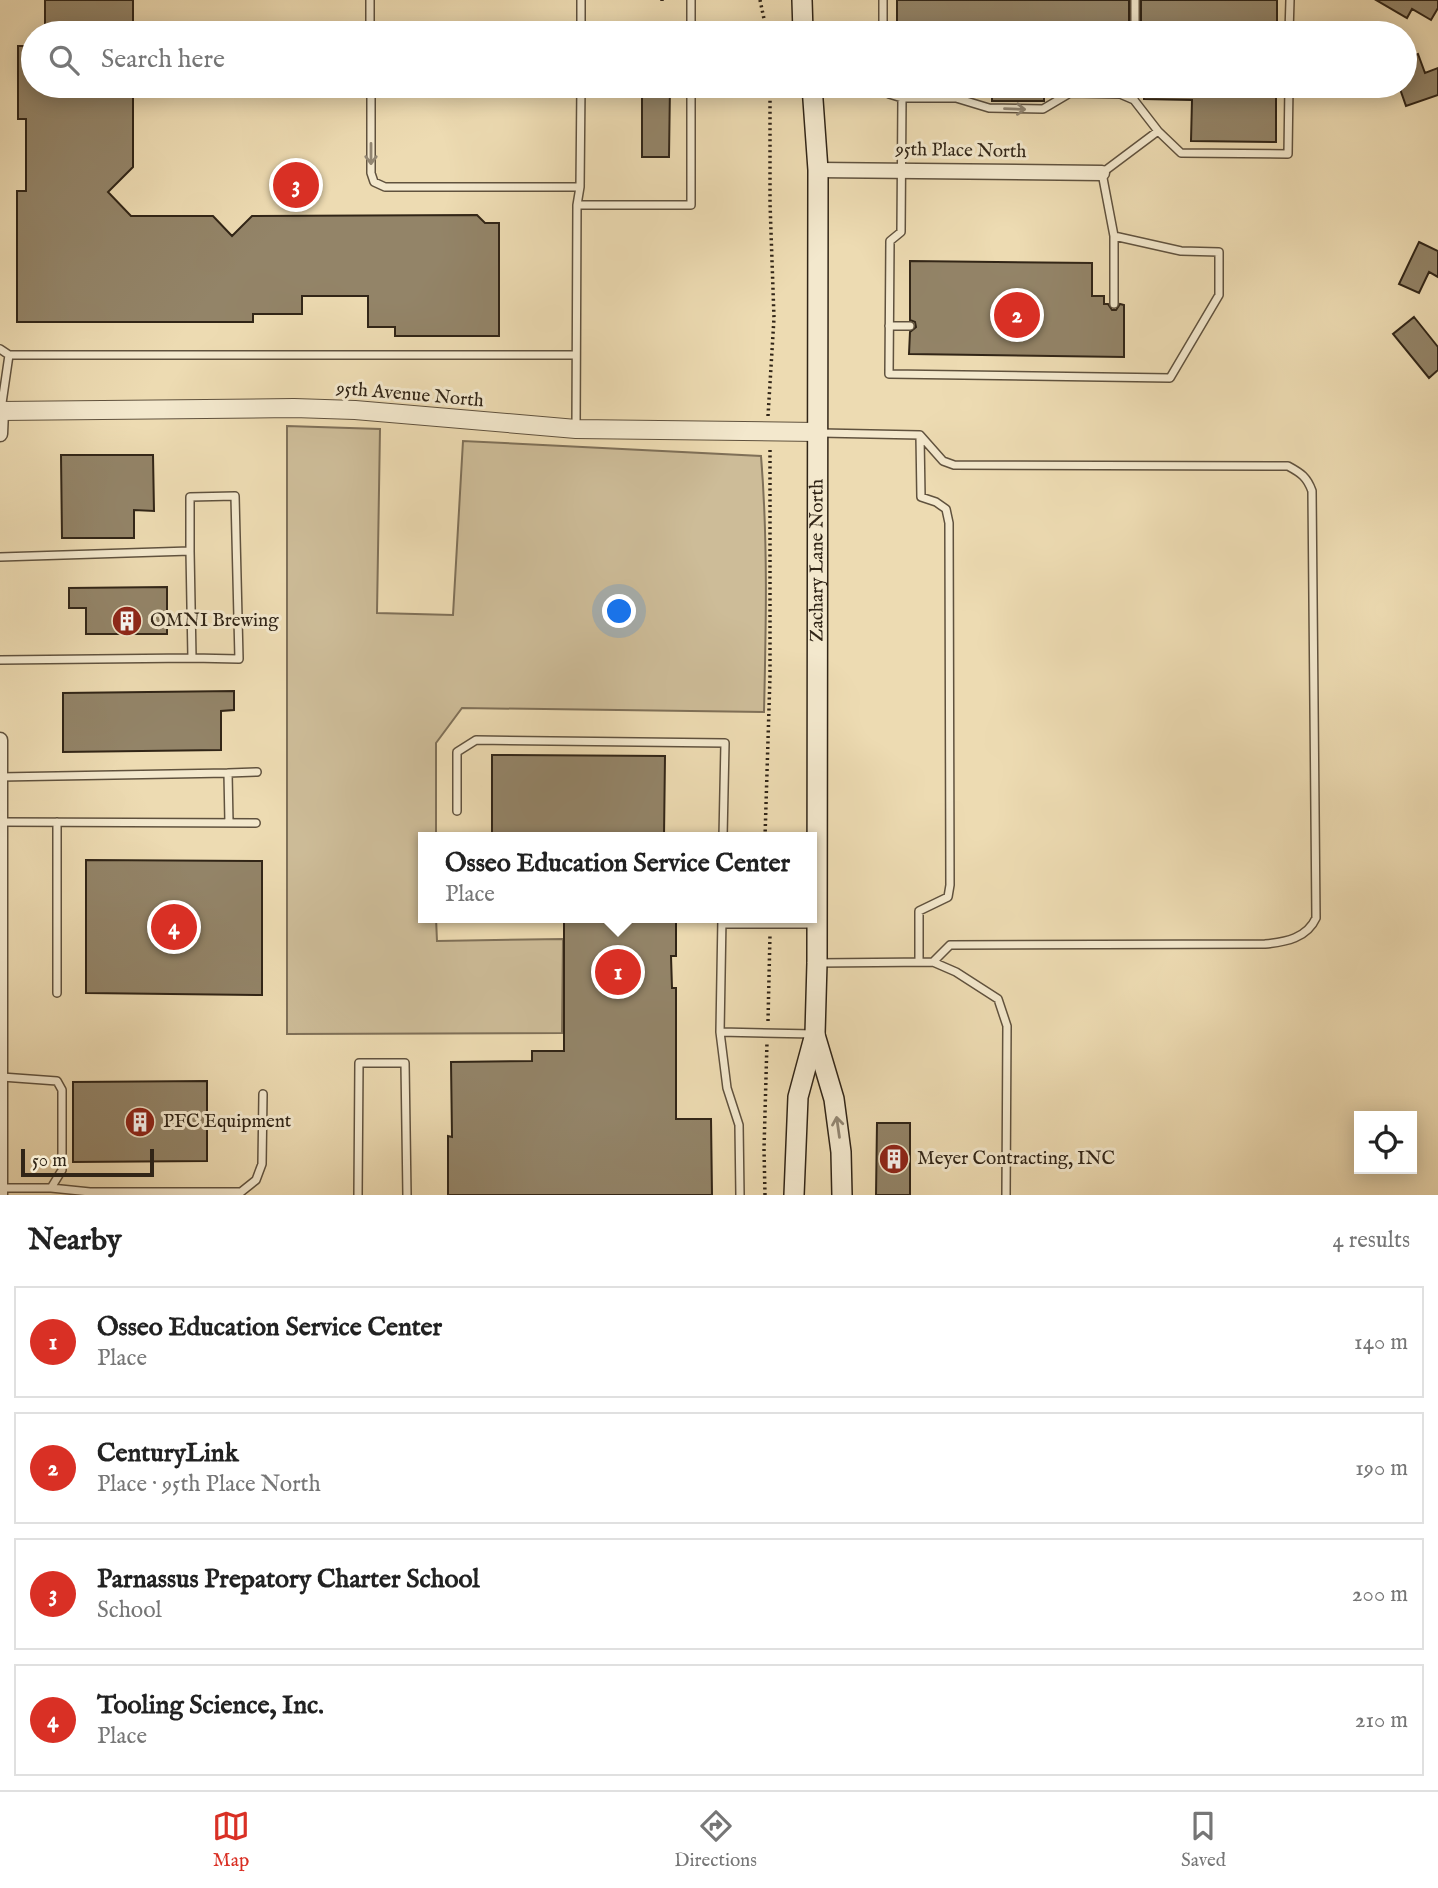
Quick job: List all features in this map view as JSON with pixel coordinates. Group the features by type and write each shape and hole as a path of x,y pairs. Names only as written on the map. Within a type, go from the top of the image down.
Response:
{"main road":[{"path":"785,0 797,21"},
{"path":"802,21 803,0"},
{"name":"Zachary Lane North","path":"813,98 818,170 816,832"},
{"name":"Zachary Lane North","path":"793,1195 798,1097 815,1034 816,924"},
{"name":"Zachary Lane North","path":"815,1034 834,1099 841,1152 842,1195"}],"street":[{"name":"95th Place North","path":"818,170 1102,173"},
{"name":"95th Avenue North","path":"0,411 294,408 355,410 576,429 817,432"},
{"path":"0,411 0,434"},
{"path":"0,740 0,1195"}],"lane":[{"path":"370,0 370,21"},
{"path":"581,0 581,21"},
{"path":"691,0 691,21"},
{"path":"883,0 883,21"},
{"path":"1135,0 1135,21"},
{"path":"1289,21 1290,0"},
{"path":"371,98 371,173 374,182 385,187 580,187"},
{"path":"576,429 577,205 580,187 581,98"},
{"path":"577,205 691,205 691,98"},
{"path":"1062,98 1043,109 989,108 956,98 902,98 901,232 890,241 889,374 1170,377 1219,295 1219,252 1181,251 1114,236"},
{"path":"1129,98 1181,153 1288,154 1289,98"},
{"path":"1114,304 1114,236 1102,173 1158,131"},
{"path":"890,326 910,326"},
{"path":"0,349 9,355 576,355"},
{"path":"0,411 9,355"},
{"path":"817,432 920,435 943,461 954,465 1288,466 1303,474 1312,491 1316,918 1312,927 1286,942 1265,944 950,945 933,962"},
{"path":"919,961 919,911 948,897 950,885 949,523 946,509 921,496 920,435"},
{"path":"0,660 239,659 235,496 190,497 192,658"},
{"path":"0,557 190,551"},
{"path":"457,811 457,752 476,740 725,743 723,832"},
{"path":"0,777 257,772"},
{"path":"228,773 229,823"},
{"path":"1,822 256,823"},
{"path":"57,822 57,993"},
{"path":"722,923 720,1032 727,1088 739,1125 740,1195"},
{"path":"785,923 816,924"},
{"path":"817,963 933,962 956,972 998,999 1007,1026 1006,1195"},
{"path":"720,1032 815,1034"},
{"path":"358,1195 359,1063 405,1063 407,1195"},
{"path":"2,1077 57,1081 62,1090 62,1170 51,1188"},
{"path":"1,1188 51,1188 90,1192 242,1192 256,1180 262,1164 263,1094"}],"path":[{"path":"760,0 764,21"},
{"path":"768,417 774,318 769,98"},
{"path":"765,832 770,676 770,449"},
{"path":"768,1018 770,936"},
{"path":"765,1195 767,1051"}],"shaded area":[{"path":"287,426 380,429 377,613 453,615 463,441 761,456 766,552 764,712 462,708 436,743 436,832 418,832 418,923 436,923 437,941 563,939 562,1033 287,1034"}],"building":[{"path":"45,0 133,0 133,21 45,21"},
{"path":"897,0 1129,0 1129,21 897,21"},
{"path":"1141,0 1277,0 1277,21 1141,21"},
{"path":"1376,0 1438,0 1438,8 1431,20 1412,9 1407,18"},
{"path":"18,46 21,46 21,98 133,98 133,167 108,192 131,216 213,216 232,236 252,216 477,215 485,223 499,223 499,336 395,336 395,327 368,327 368,296 302,296 302,314 253,314 253,322 17,322 17,191 26,191 26,119 18,119"},
{"path":"1417,54 1425,73 1438,68 1438,95 1406,106 1403,98 1417,98"},
{"path":"642,98 670,98 669,157 642,157"},
{"path":"992,98 1044,98 1044,101 992,101"},
{"path":"1276,98 1276,142 1191,141 1192,100 1144,99"},
{"path":"1419,242 1438,251 1438,277 1429,272 1419,293 1399,284"},
{"path":"910,261 1092,263 1092,296 1104,296 1104,304 1108,304 1112,310 1116,310 1120,304 1124,305 1124,357 909,354 910,332 916,327 915,322 910,320"},
{"path":"1414,317 1438,347 1438,370 1429,378 1393,334"},
{"path":"61,455 153,455 154,511 134,510 134,538 62,538"},
{"name":"OMNI Brewing","path":"167,587 167,634 86,634 86,608 69,608 69,588"},
{"path":"234,691 234,710 221,711 221,750 63,752 63,693"},
{"path":"492,755 665,756 664,832 492,832"},
{"path":"86,860 262,861 262,995 86,993"},
{"path":"564,923 676,923 676,956 671,956 672,988 676,988 676,1119 711,1119 712,1195 448,1195 448,1136 452,1137 451,1062 532,1061 532,1051 564,1051"},
{"name":"PFC Equipment","path":"207,1081 207,1161 73,1162 73,1082"},
{"name":"Meyer Contracting, INC","path":"877,1123 910,1123 910,1195 876,1195"}],"place":[{"name":"Parnassus Prepatory Charter School","path":"296,185"},
{"name":"CenturyLink","path":"1017,315"},
{"name":"OMNI Brewing","path":"127,621"},
{"name":"Tooling Science, Inc.","path":"174,927"},
{"name":"Osseo Education Service Center","path":"618,972"},
{"name":"PFC Equipment","path":"140,1122"},
{"name":"Meyer Contracting, INC","path":"894,1159"}]}
